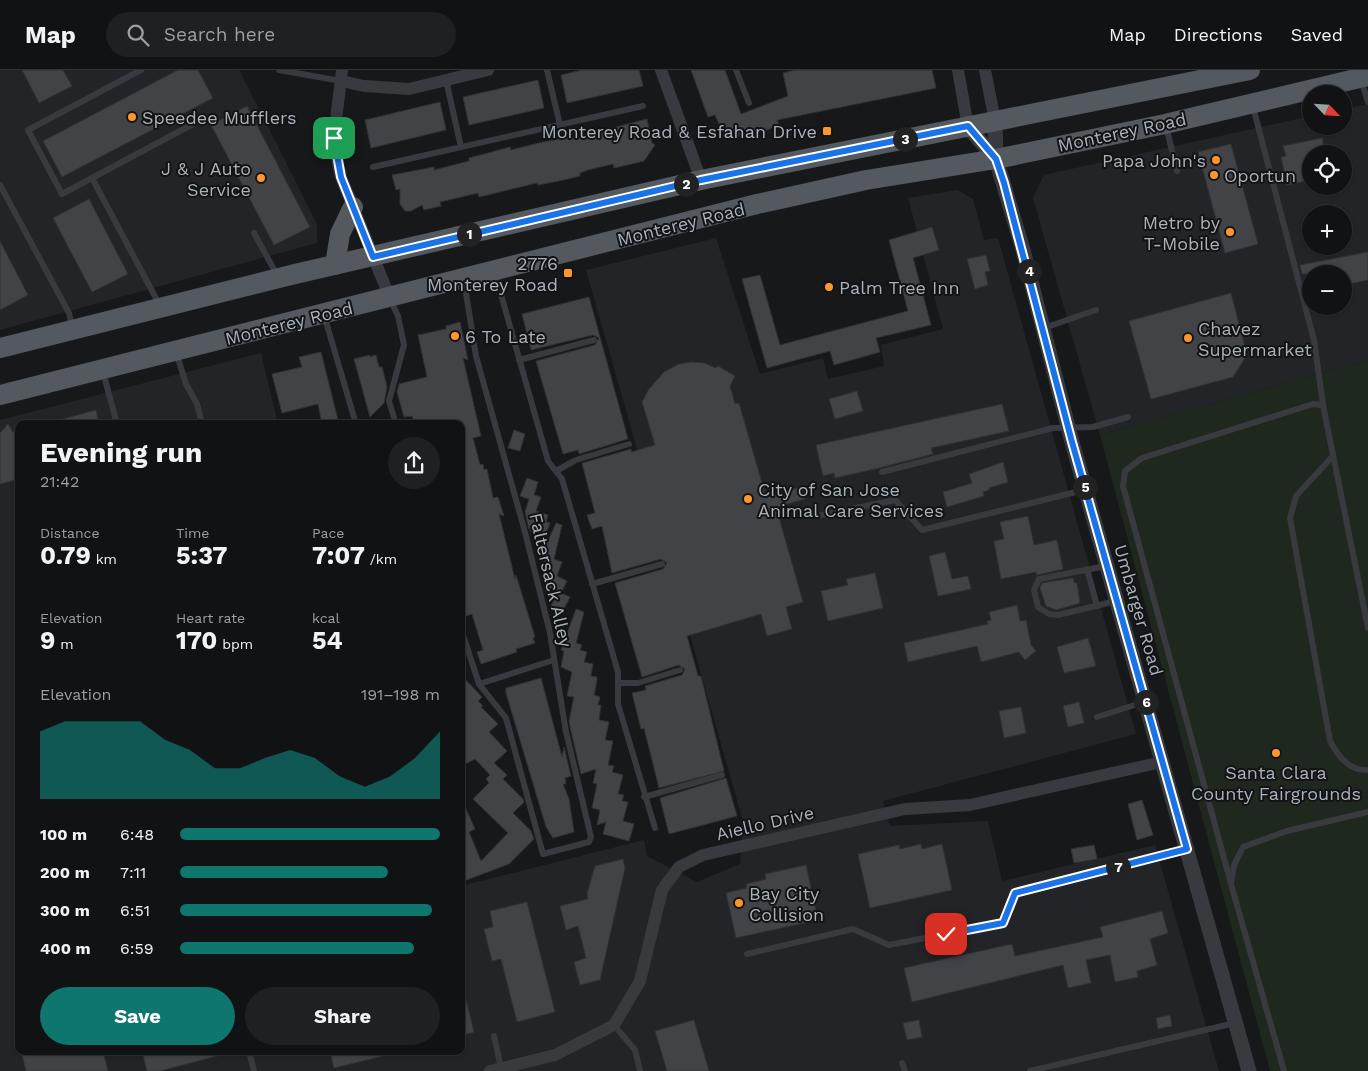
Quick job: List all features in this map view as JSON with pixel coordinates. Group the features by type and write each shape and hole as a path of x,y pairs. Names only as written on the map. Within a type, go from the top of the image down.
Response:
{"main road":[{"name":"Monterey Road","path":"0,348 278,278 701,180 1250,70"},
{"name":"Monterey Road","path":"0,395 463,280 757,204 866,180 996,159 1165,124 1364,77"},
{"path":"335,265 340,234 353,207"}],"street":[{"path":"390,298 341,177 335,151 335,124 341,76 364,86 409,89 488,70"},
{"path":"661,70 701,180"},
{"path":"958,70 968,126 996,159"},
{"path":"985,70 995,121 996,159"},
{"name":"Umbarger Road","path":"996,159 1248,1071"},
{"name":"Aiello Drive","path":"614,1025 640,981 662,890 680,867 702,855 905,809 970,806 1162,762"},
{"path":"495,1070 515,1068 555,1055 614,1025"}],"lane":[{"path":"141,70 28,130 62,194 195,122"},
{"path":"280,70 341,76"},
{"path":"547,70 560,125"},
{"path":"736,70 749,103"},
{"path":"1364,77 1368,102"},
{"path":"446,80 461,147"},
{"path":"1252,103 1314,340 1332,457 1368,628"},
{"path":"373,166 643,106"},
{"path":"1165,124 1178,171"},
{"path":"92,178 161,308"},
{"path":"0,185 69,313 73,330"},
{"path":"254,232 278,278"},
{"path":"494,272 548,461 562,479 618,672 620,684 618,704 644,797 655,828"},
{"name":"Faltersack Alley","path":"463,280 476,356 525,532 550,633 566,732 591,837 589,842 543,854 506,718 479,684"},
{"path":"390,298 398,316 404,345 389,401 395,420"},
{"path":"1044,328 1096,310"},
{"path":"324,314 355,420"},
{"path":"519,360 594,340"},
{"path":"176,351 186,384 197,404 201,420"},
{"path":"102,370 116,420"},
{"path":"1284,1071 1122,486 1125,471 1142,458 1313,404 1323,405"},
{"path":"882,472 1053,428 1093,427 1128,417"},
{"path":"556,471 576,460 629,444"},
{"path":"1332,457 1296,496 1290,518 1330,741 1338,756 1350,766 1368,770"},
{"path":"821,515 896,500 922,530 1086,490"},
{"path":"592,584 662,564"},
{"path":"1107,566 1039,579 1034,590 1038,607 1049,614 1058,615 1117,601"},
{"path":"1087,569 1097,606"},
{"path":"465,641 479,684 554,660"},
{"path":"620,684 638,683 680,670"},
{"path":"1097,717 1146,702"},
{"path":"644,797 722,775"},
{"path":"1232,884 1234,865 1243,846 1288,831 1368,812"},
{"path":"747,954 852,929 889,945 1003,923 1015,893 1187,849"},
{"path":"1030,1071 1235,1023"},
{"path":"614,1025 635,1050 640,1071"},
{"path":"494,1036 495,1070"},
{"path":"250,1055 254,1071"},
{"path":"902,1063 905,1071"}],"shaded area":[{"path":"0,70 239,70 317,224 317,243 0,330"},
{"path":"1368,104 1368,360 1100,435 1033,198 1044,175 1302,118 1302,135 1352,135 1352,107"},
{"path":"957,190 973,199 984,240 998,238 1136,734 883,801 890,826 988,821 1002,881 1155,845 1219,1071 0,1071 0,420 261,353 277,420 15,420 15,1055 465,1055 465,885 644,840 647,856 697,882 740,864 743,821 586,270 716,238 760,374 823,358 828,379 884,366 881,345 943,329 908,198"},
{"name":"Santa Clara County Fairgrounds","path":"1368,360 1368,1071 1270,1071 1100,435"}],"building":[{"path":"22,70 63,70 72,86 39,103"},
{"path":"178,70 198,70 213,98 62,177 43,141"},
{"path":"582,70 639,70 643,86 567,103 561,75"},
{"path":"691,70 725,70 741,114 788,96 783,73 795,70 932,70 936,88 777,120 779,125 767,130 736,137 735,134 725,138 715,115 708,117"},
{"path":"538,80 544,108 469,125 463,97"},
{"path":"440,102 446,130 371,148 365,120"},
{"path":"247,106 310,227 274,245 211,125"},
{"path":"647,119 652,143 655,145 644,161 614,168 613,164 588,170 580,173 580,176 538,185 537,183 479,197 478,193 440,202 441,206 424,210 422,205 411,211 405,211 400,204 400,189 396,190 392,175 434,167 434,170 469,161 469,158 510,147 511,150 570,137 570,139"},
{"path":"1322,138 1323,145 1302,145 1302,182 1287,185 1281,157 1286,156 1283,146"},
{"path":"1231,144 1258,244 1225,253 1198,152"},
{"path":"89,199 128,274 92,292 53,218"},
{"path":"932,227 939,250 913,258 931,325 876,338 880,352 834,365 830,351 767,368 742,279 760,275 780,345 908,311 889,240"},
{"path":"0,241 28,295 0,310"},
{"path":"1368,252 1368,280 1352,283 1352,265 1302,265 1302,274 1300,265"},
{"path":"986,255 990,271 985,272 988,285 975,289 967,259"},
{"name":"Chavez Supermarket","path":"1231,293 1247,355 1233,377 1151,399 1129,321"},
{"path":"589,297 628,439 579,454 578,450 563,454 536,361 595,345 599,338 593,335 531,350 522,314"},
{"path":"460,322 468,360 463,358 481,436 473,438 480,465 483,464 484,470 487,469 493,498 498,497 504,516 499,514 515,579 516,575 535,637 533,638 535,643 516,649 517,652 481,664 477,652 483,650 472,614 466,616 465,613 465,420 414,420 412,416 404,417 397,392 399,384 427,377 418,335 446,329 446,326"},
{"path":"321,352 338,420 321,420 318,404 282,413 272,374 302,367 299,357"},
{"path":"370,355 370,357 376,355 379,367 382,367 387,387 384,403 370,417 354,359"},
{"path":"704,363 716,368 718,366 735,376 730,386 735,404 739,403 766,497 801,487 805,499 776,507 803,602 786,607 792,629 767,636 761,614 687,636 698,676 701,676 724,771 659,788 644,728 641,729 632,693 646,690 645,686 682,675 685,669 679,665 642,677 615,583 663,569 667,563 661,559 612,573 602,526 592,529 587,515 595,513 582,463 631,449 631,452 655,445 642,402 649,389 664,372 679,364"},
{"path":"857,391 863,411 835,419 829,399"},
{"path":"1002,404 1009,431 931,448 933,454 879,468 835,478 834,473 823,476 816,445"},
{"path":"96,410 98,420 59,420"},
{"path":"8,424 13,432 15,432 15,480 0,484 0,433"},
{"path":"514,430 525,434 520,451 508,448"},
{"path":"1003,462 1008,482 989,488 989,490 983,492 984,496 947,507 943,492 972,483 969,474"},
{"path":"527,478 538,482 534,495 541,497 536,511 548,515 546,522 550,523 545,536 530,531 532,526 529,529 525,512 529,499 520,496"},
{"path":"1028,516 1034,545 1057,540 1063,569 1037,575 1036,572 1001,579 994,541 1004,539 1000,522"},
{"path":"556,523 562,525 554,559 562,562 557,576 567,581 561,593 570,597 562,613 550,608 556,596 545,591 551,579 543,574 548,563 540,559"},
{"path":"945,552 952,579 968,576 971,589 938,596 929,556"},
{"path":"875,573 883,608 828,621 821,591 848,585 846,579"},
{"path":"1073,578 1074,583 1077,583 1080,603 1056,610 1046,606 1040,588 1042,583"},
{"path":"1017,605 1020,621 1026,620 1031,645 1036,651 1025,660 1019,652 981,662 977,646 908,662 904,643 988,624 987,621 991,620 989,612"},
{"path":"576,609 584,612 576,643 582,645 580,650 587,652 584,662 593,664 591,676 597,677 594,695 600,697 598,705 601,705 599,720 609,722 605,740 613,741 608,765 614,766 612,772 623,775 618,794 624,795 622,801 628,802 623,821 634,824 629,841 603,834 606,822 597,825 600,810 592,808 597,784 593,783 596,769 581,774 571,731 569,721 574,697 567,696 572,672 561,667 564,651 561,650"},
{"path":"1088,638 1096,666 1064,673 1057,647"},
{"path":"541,678 562,757 564,747 571,776 565,778 566,784 563,784 569,799 574,832 553,838 546,827 506,693 506,688"},
{"path":"465,679 482,697 478,701 483,706 481,707 498,724 489,732 507,751 494,763 507,775 503,779 523,799 524,802 513,813 531,831 534,839 509,864 465,880 465,807 475,829 469,832 481,861 508,833 473,799 489,783 486,779 490,775 475,759 465,764"},
{"path":"1079,702 1084,723 1068,727 1063,706"},
{"path":"1021,707 1026,733 1004,738 999,711"},
{"path":"726,778 737,816 669,834 660,798"},
{"path":"1142,800 1153,835 1137,840 1128,804"},
{"path":"921,844 922,849 942,844 952,890 870,908 858,854 899,845 900,849"},
{"path":"1094,845 1097,859 1074,863 1071,849"},
{"path":"623,859 625,868 600,980 580,985 574,962 586,958 578,926 566,930 560,906 588,899 587,894 595,866"},
{"path":"806,865 818,920 736,938 726,893 747,888 746,884 766,879 765,874"},
{"path":"527,902 555,1012 517,1022 501,959 492,961 484,929 493,927 490,911"},
{"path":"1162,911 1168,933 1150,939 1157,965 1137,971 1138,977 1115,982 1110,955 1086,960 1091,983 1068,988 1063,965 912,1002 904,968 1012,944 1015,956 1103,937 1100,927"},
{"path":"465,999 466,999 474,1032 465,1035"},
{"path":"1170,1015 1172,1026 1158,1029 1156,1018"},
{"path":"694,1020 709,1071 667,1071 655,1031"},
{"path":"919,1020 922,1037 907,1040 903,1023"},
{"path":"22,1055 104,1055 108,1071 26,1071"},
{"path":"143,1055 221,1055 160,1071 147,1071"},
{"path":"331,1055 383,1055 383,1056 334,1068"}],"place":[{"name":"Speedee Mufflers","path":"132,117"},
{"name":"Monterey Road & Esfahan Drive","path":"827,131"},
{"name":"Papa John's","path":"1216,160"},
{"name":"Oportun","path":"1214,175"},
{"name":"J & J Auto Service","path":"261,178"},
{"name":"Metro by T-Mobile","path":"1230,232"},
{"name":"2776 Monterey Road","path":"568,273"},
{"name":"Palm Tree Inn","path":"829,287"},
{"name":"6 To Late","path":"455,336"},
{"name":"Chavez Supermarket","path":"1188,338"},
{"name":"City of San Jose Animal Care Services","path":"748,499"},
{"name":"Santa Clara County Fairgrounds","path":"1276,753"},
{"name":"Bay City Collision","path":"739,903"}],"route":[{"path":"334,138 336,161 341,177 373,257 701,180 968,126 996,159 1044,328 1072,442 1187,849 1015,893 1003,923 946,934"}]}
